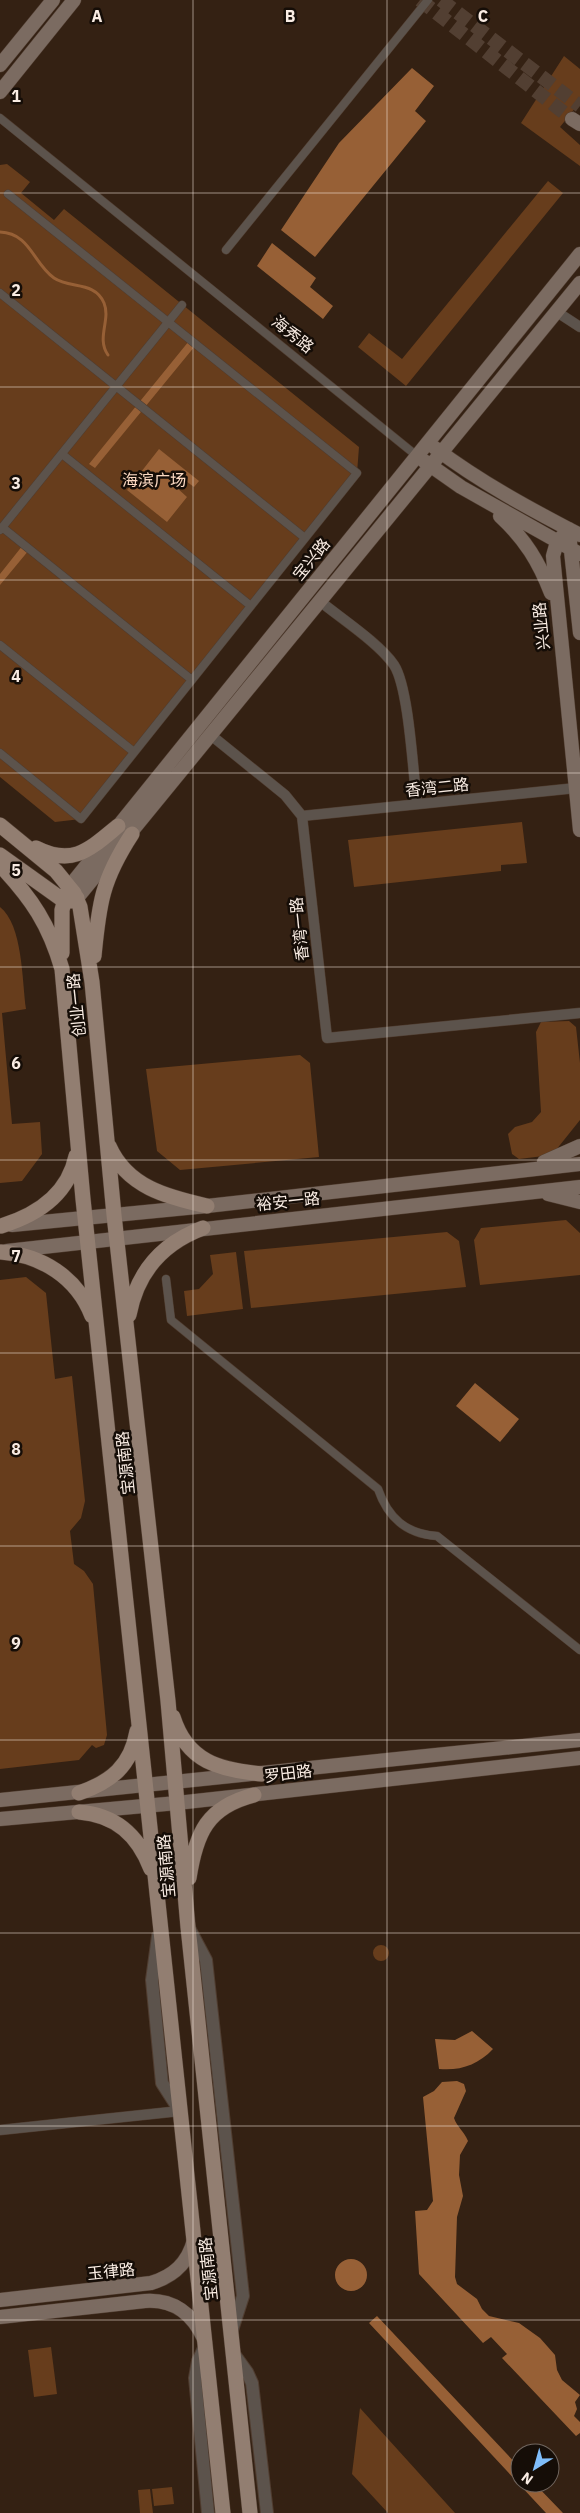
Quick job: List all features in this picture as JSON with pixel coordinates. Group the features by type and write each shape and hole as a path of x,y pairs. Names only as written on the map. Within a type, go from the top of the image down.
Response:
{"main road":[{"path":"0,65 53,0"},
{"path":"0,92 74,0"},
{"name":"宝兴路","path":"70,895 118,826 580,254"},
{"path":"62,969 70,895 132,834 580,284"},
{"path":"428,442 511,497 574,532"},
{"name":"海秀路","path":"417,456 479,497 575,552"},
{"path":"479,497 516,530 529,547 539,564 557,609"},
{"path":"556,542 574,532"},
{"path":"574,532 580,634"},
{"name":"兴业路","path":"556,542 553,556 557,609 580,830"},
{"path":"0,825 16,838 70,895"},
{"path":"16,838 46,854 68,856 91,848 118,826"},
{"path":"92,982 102,891 111,868 132,834"},
{"path":"0,855 70,895"},
{"name":"创业一路","path":"0,865 29,897 46,922 55,943 62,969 85,1218"},
{"name":"创业一路","path":"70,895 92,982 114,1215"},
{"path":"106,1141 121,1167 144,1186 165,1196 207,1206"},
{"path":"526,1169 564,1155 580,1146"},
{"path":"1,1226 32,1215 50,1201 71,1172 78,1147"},
{"name":"裕安一路","path":"1,1226 207,1206 580,1164"},
{"name":"裕安一路","path":"0,1252 580,1187"},
{"path":"525,1192 551,1195 580,1202"},
{"name":"宝源南路","path":"114,1215 168,1701 188,1927 250,2513"},
{"name":"宝源南路","path":"85,1218 223,2513"},
{"path":"128,1328 134,1294 146,1270 166,1247 203,1228"},
{"path":"0,1252 28,1256 54,1268 65,1277 83,1298 98,1332"},
{"path":"168,1701 176,1726 195,1753 220,1768 262,1774"},
{"path":"79,1793 103,1784 118,1773 132,1750 139,1717"},
{"name":"罗田路","path":"0,1800 262,1774 448,1752 580,1740"},
{"name":"罗田路","path":"0,1819 178,1803 580,1758"},
{"path":"186,1896 196,1847 206,1823 225,1805 254,1795"},
{"path":"79,1812 105,1816 131,1833 148,1860 157,1887"},
{"name":"玉律路","path":"0,2300 136,2286 158,2281 179,2269 192,2246 194,2229"},
{"path":"136,2286 143,2292 142,2298 138,2302"},
{"name":"玉律路","path":"0,2317 156,2301 174,2305 194,2321 206,2342"}],"street":[{"path":"226,250 428,0"},
{"name":"海秀路","path":"0,118 417,456"},
{"path":"0,754 81,819 357,473 8,194"},
{"path":"0,293 305,538"},
{"path":"182,305 1,529 192,680"},
{"path":"557,312 580,326"},
{"path":"62,454 251,606"},
{"path":"321,602 382,652 398,671 403,690 417,804"},
{"path":"0,646 134,752"},
{"path":"212,736 285,795 302,816"},
{"name":"香湾二路","path":"302,816 576,788"},
{"name":"香湾一路","path":"302,816 327,1038 580,1013"},
{"path":"166,1279 171,1320 378,1489 390,1514 400,1524 412,1531 437,1536 580,1650"},
{"path":"0,2130 180,2111"},
{"path":"206,2342 198,2361 195,2378 208,2513"},
{"path":"234,2354 252,2383 266,2513"}],"green space":[{"path":"564,56 580,69 580,102 560,127 580,145 580,166 521,123"},
{"name":"海滨广场","path":"7,164 30,182 21,193 54,220 64,209 359,447 357,473 81,819 55,822 0,777 0,165"},
{"path":"548,181 563,193 406,386 358,347 369,333 402,359"},
{"path":"522,822 527,863 501,865 501,871 354,887 348,840"},
{"path":"0,907 8,915 17,940 26,1009 2,1013 12,1124 40,1122 42,1154 22,1181 0,1183"},
{"path":"569,1021 576,1027 580,1063 580,1120 552,1155 519,1159 512,1154 508,1134 515,1127 532,1122 541,1112 536,1032 541,1022"},
{"path":"300,1055 310,1063 319,1157 180,1170 157,1151 146,1069"},
{"path":"566,1220 580,1233 580,1275 480,1285 474,1240 481,1228"},
{"path":"447,1232 459,1241 466,1287 251,1308 244,1251"},
{"path":"236,1252 243,1309 187,1316 184,1291 199,1289 213,1274 210,1255"},
{"path":"26,1277 46,1293 55,1379 72,1376 85,1501 81,1518 70,1531 74,1564 84,1571 93,1584 107,1735 104,1745 96,1748 92,1745 79,1760 0,1769 0,1280"},
{"path":"378,1945 384,1945 389,1950 387,1959 378,1961 373,1956 373,1950"},
{"path":"51,2347 57,2394 34,2397 28,2350"},
{"path":"360,2408 455,2513 388,2513 352,2474"},
{"path":"172,2487 174,2504 154,2506 152,2489"},
{"path":"150,2489 153,2513 140,2513 138,2490"}],"shaded area":[{"path":"412,68 434,86 415,111 426,121 315,257 281,230 339,143"},
{"path":"272,243 316,278 310,287 333,306 323,319 257,266"},
{"path":"189,341 195,346 95,468 89,464"},
{"path":"159,449 199,481 194,487 183,479 176,487 187,497 167,522 127,490"},
{"path":"23,545 29,550 0,585 0,574"},
{"path":"475,1383 519,1419 500,1442 456,1406"},
{"path":"472,2031 493,2049 487,2055 468,2066 454,2069 439,2069 435,2039 455,2040"},
{"path":"457,2081 464,2084 466,2091 454,2118 468,2141 460,2155 459,2175 463,2196 457,2217 455,2277 457,2284 477,2299 482,2309 489,2316 519,2323 540,2338 555,2355 557,2370 562,2380 580,2395 575,2402 577,2409 574,2416 580,2422 580,2433 576,2436 502,2358 507,2354 491,2337 483,2343 419,2274 415,2211 427,2210 433,2201 423,2097 434,2091 442,2082"},
{"path":"351,2259 357,2260 362,2264 366,2269 366,2281 362,2286 357,2290 351,2291 345,2290 340,2286 336,2281 335,2275 336,2269 340,2264 345,2260"},
{"path":"377,2316 510,2457 510,2474 369,2323"},
{"path":"527,2493 544,2493 563,2513 546,2513"}],"waterway":[{"path":"0,232 10,234 25,243 47,272 54,278 88,288 100,296 106,309 103,342 108,355"}],"tunnel":[{"path":"420,0 572,119"},
{"path":"441,0 580,106"}]}
